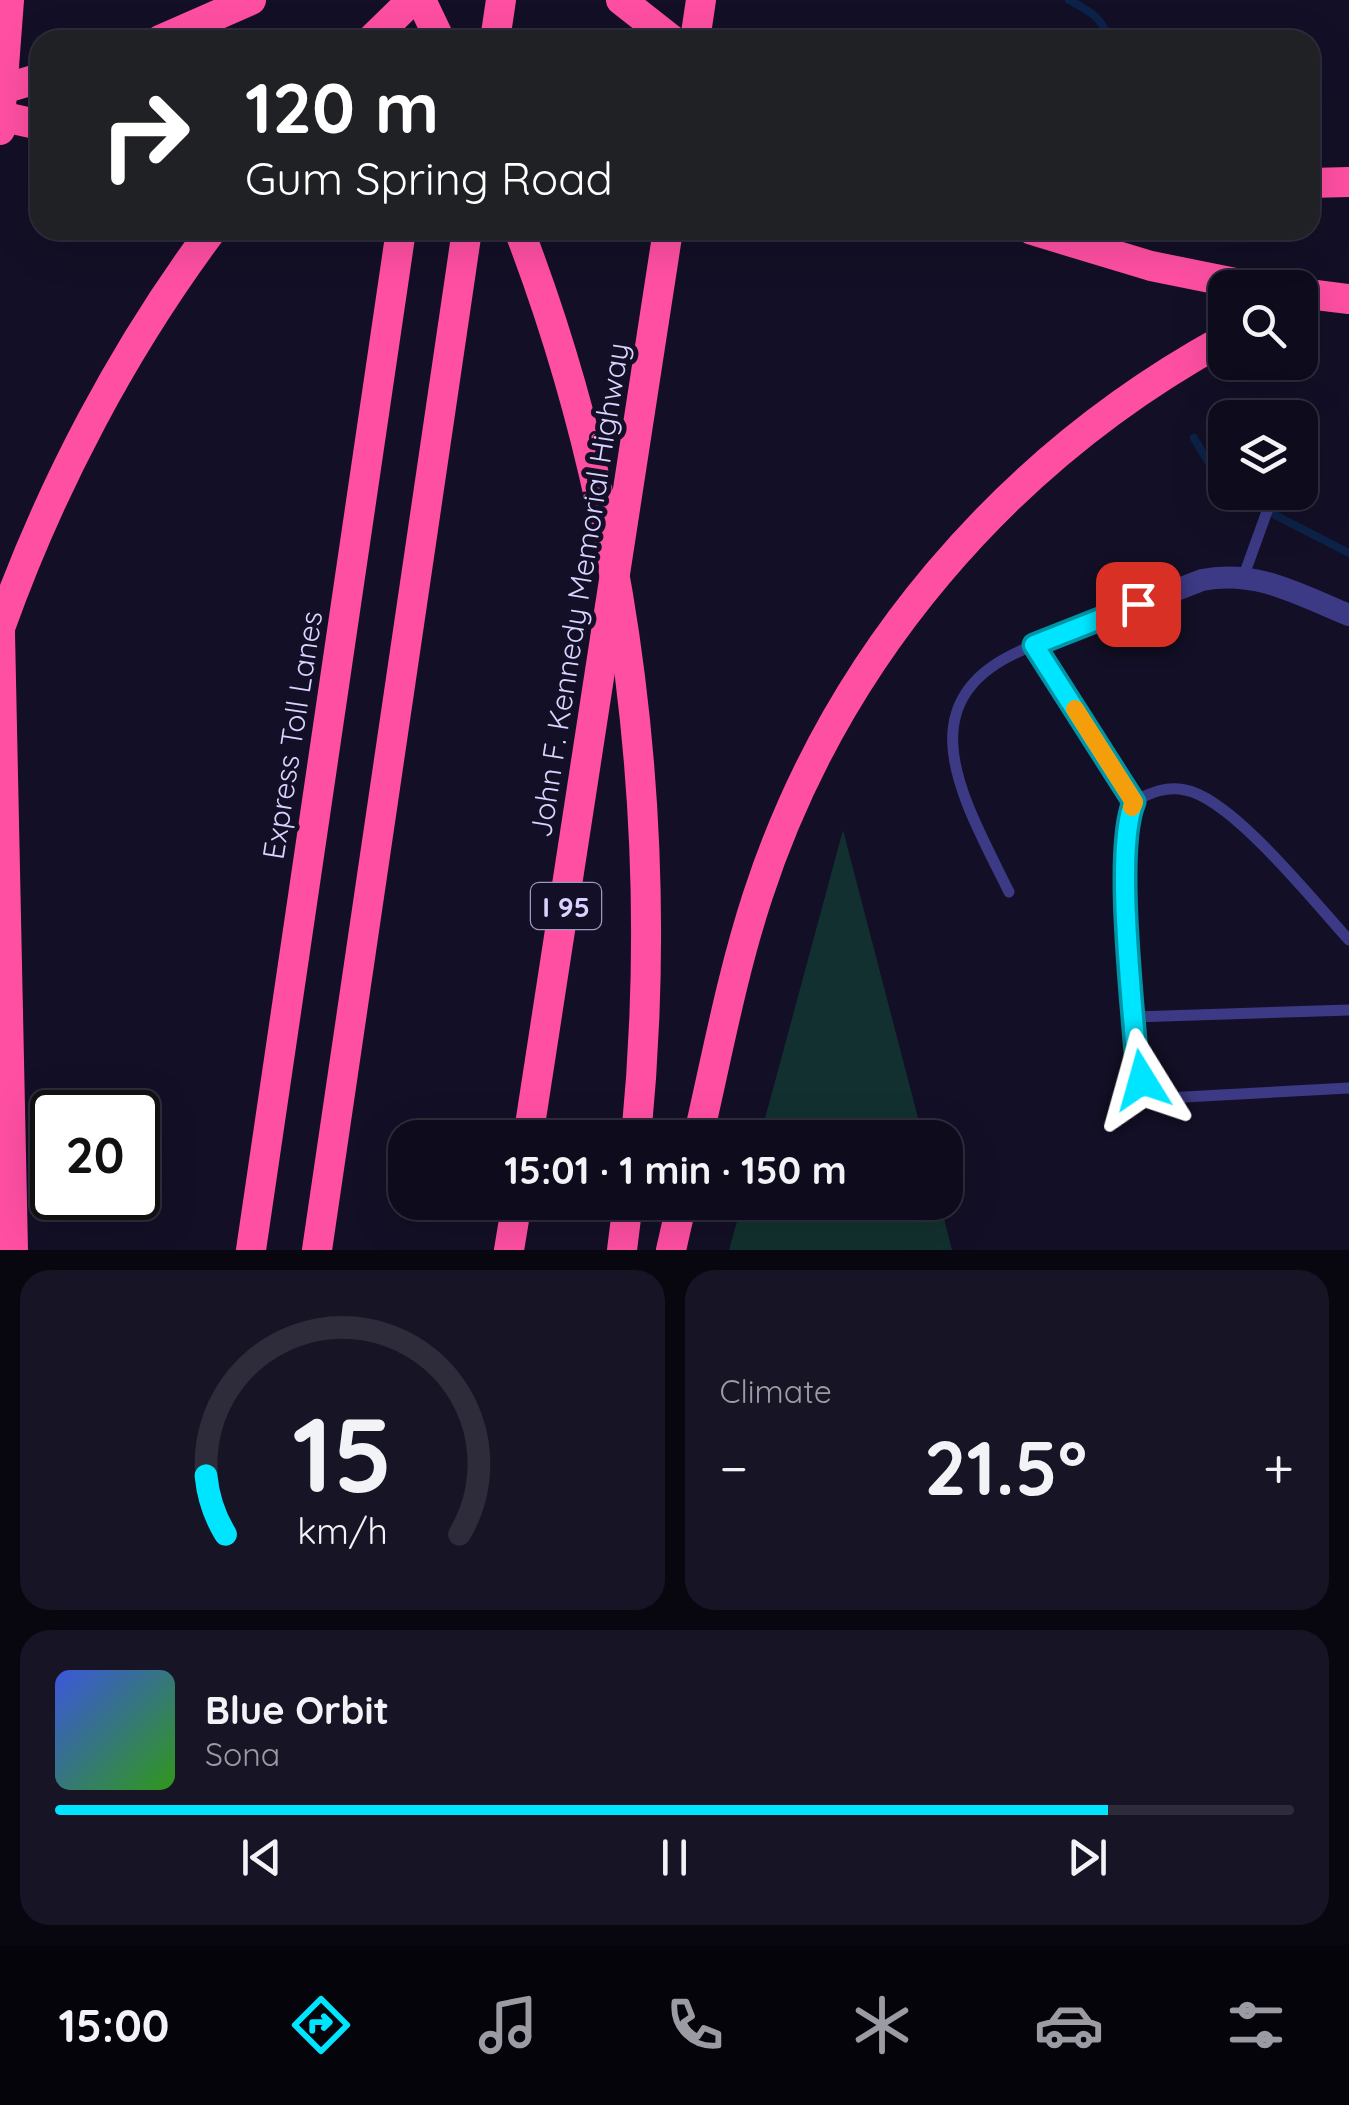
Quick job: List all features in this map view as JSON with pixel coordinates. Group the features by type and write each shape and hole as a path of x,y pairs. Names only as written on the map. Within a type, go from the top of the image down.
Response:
{"highway":[{"path":"0,130 10,0"},
{"path":"183,30 251,0"},
{"path":"382,30 412,0"},
{"path":"421,0 435,30"},
{"path":"430,30 435,0"},
{"path":"496,30 501,0"},
{"path":"621,0 659,30"},
{"path":"696,30 701,0"},
{"path":"0,90 30,81"},
{"path":"0,116 30,124"},
{"path":"1320,183 1349,182"},
{"path":"14,1250 0,631 48,512 88,432 155,314 205,240"},
{"name":"Express Toll Lanes","path":"251,1250 400,240"},
{"path":"317,1250 465,240"},
{"path":"522,240 582,426 605,529 635,722 647,942 637,1120"},
{"name":"John F. Kennedy Memorial Highway","path":"531,1120 666,240"},
{"path":"1065,240 1152,266 1208,277"},
{"path":"1318,297 1349,284"},
{"path":"1318,296 1349,299"},
{"path":"702,1120 759,892 805,777 866,669 963,544 1042,465 1108,412 1208,350"},
{"path":"509,1250 514,1220"},
{"path":"622,1250 626,1220"},
{"path":"671,1250 678,1220"}],"street":[{"path":"1034,645 1202,580 1244,576 1349,615"}],"lane":[{"path":"1244,576 1268,510"},
{"path":"1008,892 960,791 954,734 957,705 968,686 1000,658 1034,645 1134,802"},
{"path":"1349,940 1242,824 1212,804 1190,790 1175,789 1159,789 1134,802 1126,822 1134,1017 1142,1080 1166,1098 1349,1088"},
{"path":"1134,1017 1349,1010"}],"green space":[{"path":"843,830 919,1120 765,1120"},
{"path":"737,1220 944,1220 952,1250 729,1250"}],"waterway":[{"path":"1069,0 1089,11 1105,30"},
{"path":"1194,438 1208,461"},
{"path":"1265,510 1349,553"}],"slow traffic":[{"path":"1075,709 1134,802 1132,807"}],"route":[{"path":"1138,604 1034,645 1134,802 1126,822 1126,864 1137,1066 1142,1080"}]}
